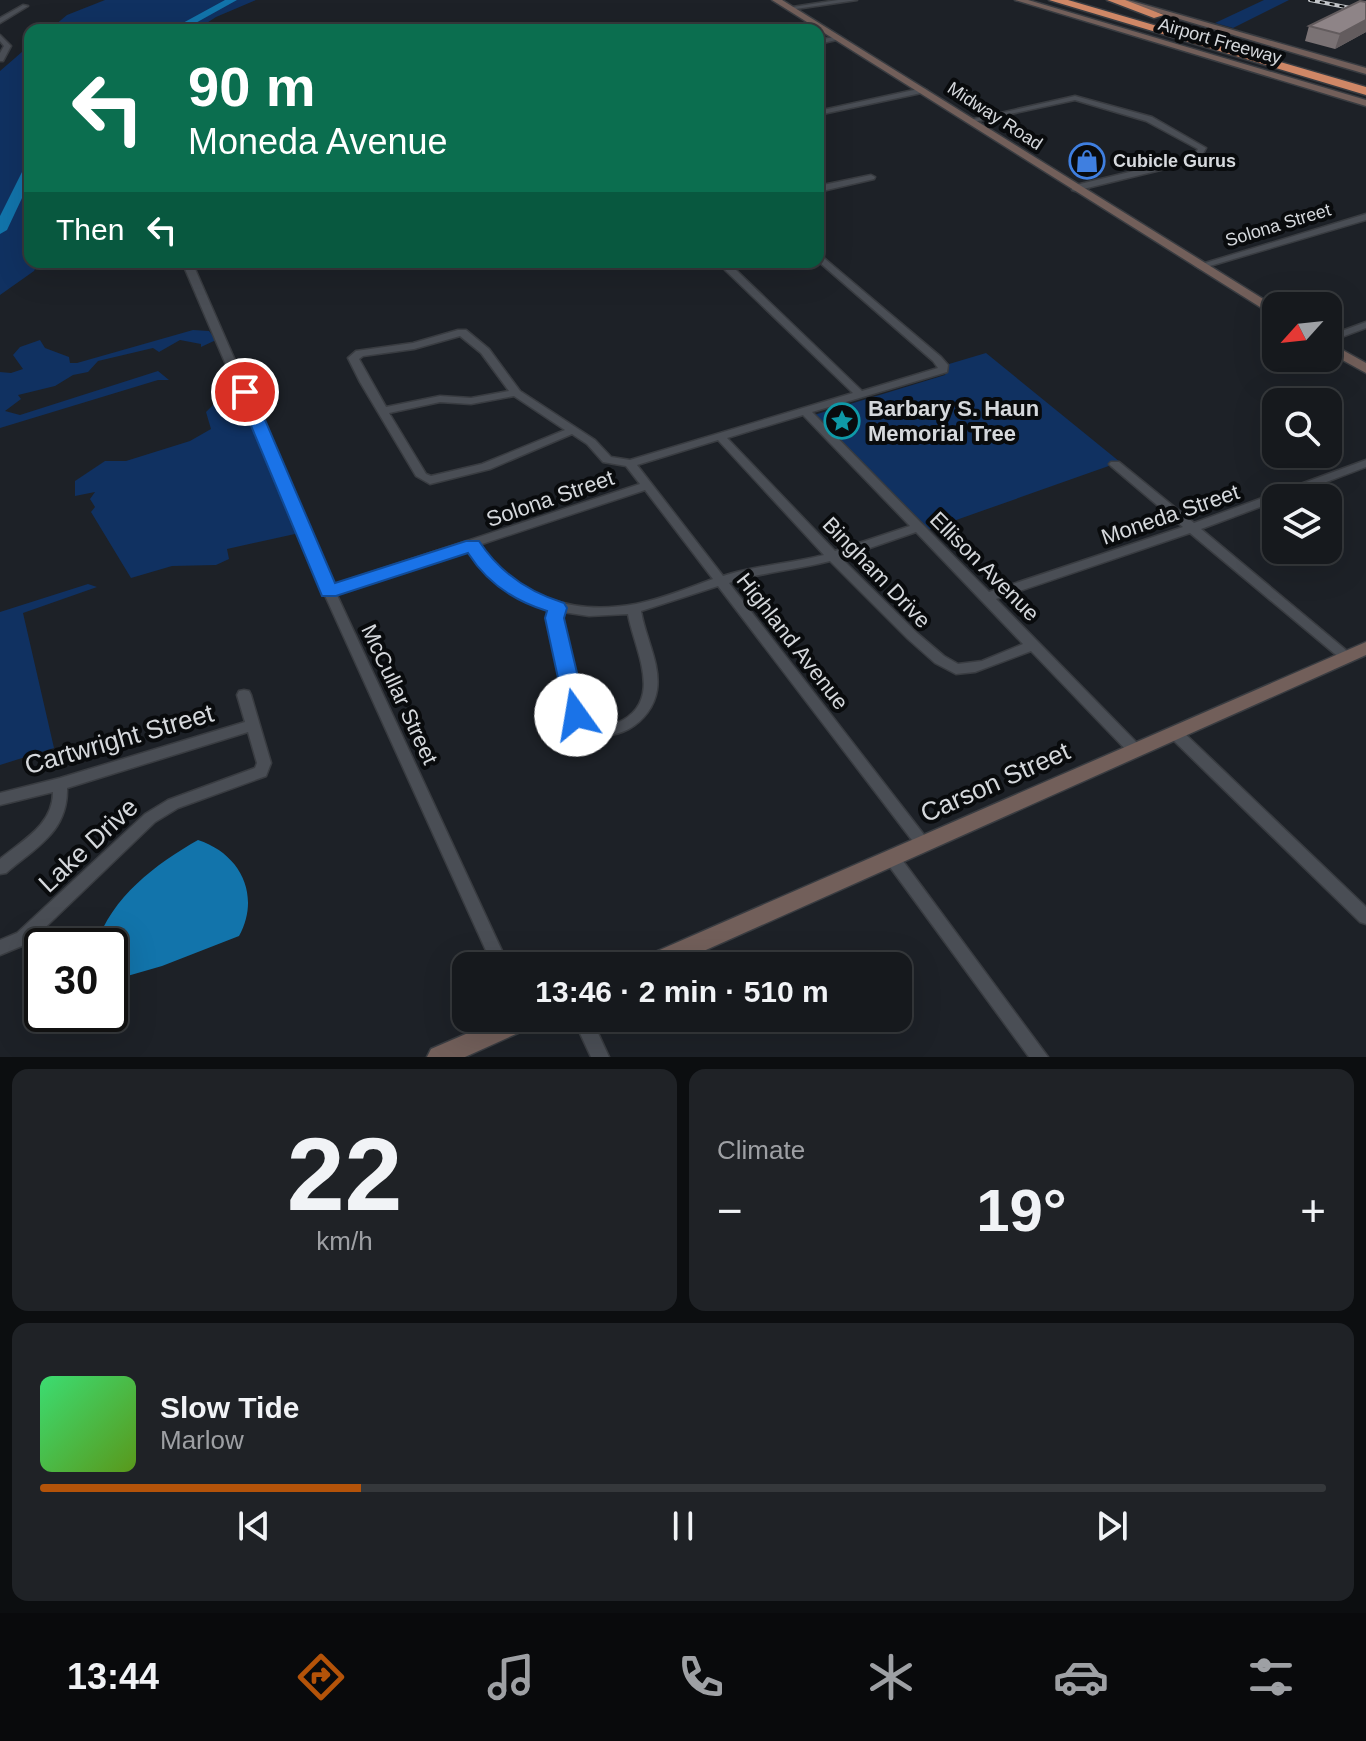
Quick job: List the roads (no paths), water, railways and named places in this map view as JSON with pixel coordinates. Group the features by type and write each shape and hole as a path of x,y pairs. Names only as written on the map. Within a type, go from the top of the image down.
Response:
{"highway":[{"name":"Airport Freeway","path":"1079,0 1284,60 1363,87"},
{"path":"1116,0 1284,60"},
{"path":"1055,5 1363,87"}],"main road":[{"name":"Midway Road","path":"776,0 816,24"},
{"name":"Airport Freeway","path":"1019,0 1055,5 1366,103"},
{"name":"Airport Freeway","path":"1116,0 1366,71"},
{"name":"Midway Road","path":"824,29 1262,304"},
{"path":"1342,354 1366,369"},
{"name":"Carson Street","path":"679,952 1366,648"},
{"path":"439,1057 495,1032"}],"street":[{"path":"789,8 854,0"},
{"path":"0,21 25,6"},
{"path":"0,37 8,46 0,59"},
{"path":"824,41 839,38"},
{"path":"824,112 923,90"},
{"path":"969,121 1062,99 1087,100 1149,119 1202,148 1197,157 1186,161 1075,188"},
{"path":"824,188 871,177"},
{"name":"Solona Street","path":"1200,266 1366,217"},
{"name":"Solona Street","path":"630,463 943,370 937,359 824,261"},
{"name":"McCullar Street","path":"190,268 329,591 495,952"},
{"path":"732,268 730,270 861,395"},
{"path":"1342,334 1366,325"},
{"path":"573,430 486,467 430,480 422,476 353,358 367,351 414,346 462,332 485,351 516,393 573,430 591,442 607,460 630,463"},
{"path":"384,411 440,399 471,401 516,393"},
{"name":"Ellison Avenue","path":"805,411 1135,750"},
{"name":"Bingham Drive","path":"720,436 924,648 953,669 981,664 1033,645"},
{"name":"Highland Avenue","path":"630,463 923,844"},
{"name":"Moneda Street","path":"986,598 1193,528 1366,463"},
{"path":"1115,464 1346,656"},
{"name":"Solona Street","path":"329,591 647,485"},
{"path":"473,545 487,568 498,578 535,601 558,608 612,612 634,609 718,581 833,556 917,528"},
{"path":"558,608 554,618 576,715 586,726 601,730 618,729 632,720 649,702 653,689 634,609"},
{"path":"244,695 250,726"},
{"name":"Lake Drive","path":"0,948 23,938 150,818 173,804 261,772 264,763 250,726"},
{"name":"Cartwright Street","path":"0,799 60,784 250,726"},
{"path":"1175,733 1366,917"},
{"path":"0,868 51,826 60,814 60,784"},
{"path":"892,858 1039,1057"},
{"path":"588,1032 600,1057"}],"waterway":[{"path":"186,24 232,0"},
{"path":"0,230 24,180"}],"railway":[{"path":"1310,0 1366,11"}],"place":[{"name":"Cubicle Gurus","path":"1087,161"},
{"name":"Barbary S. Haun Memorial Tree","path":"842,421"}]}
